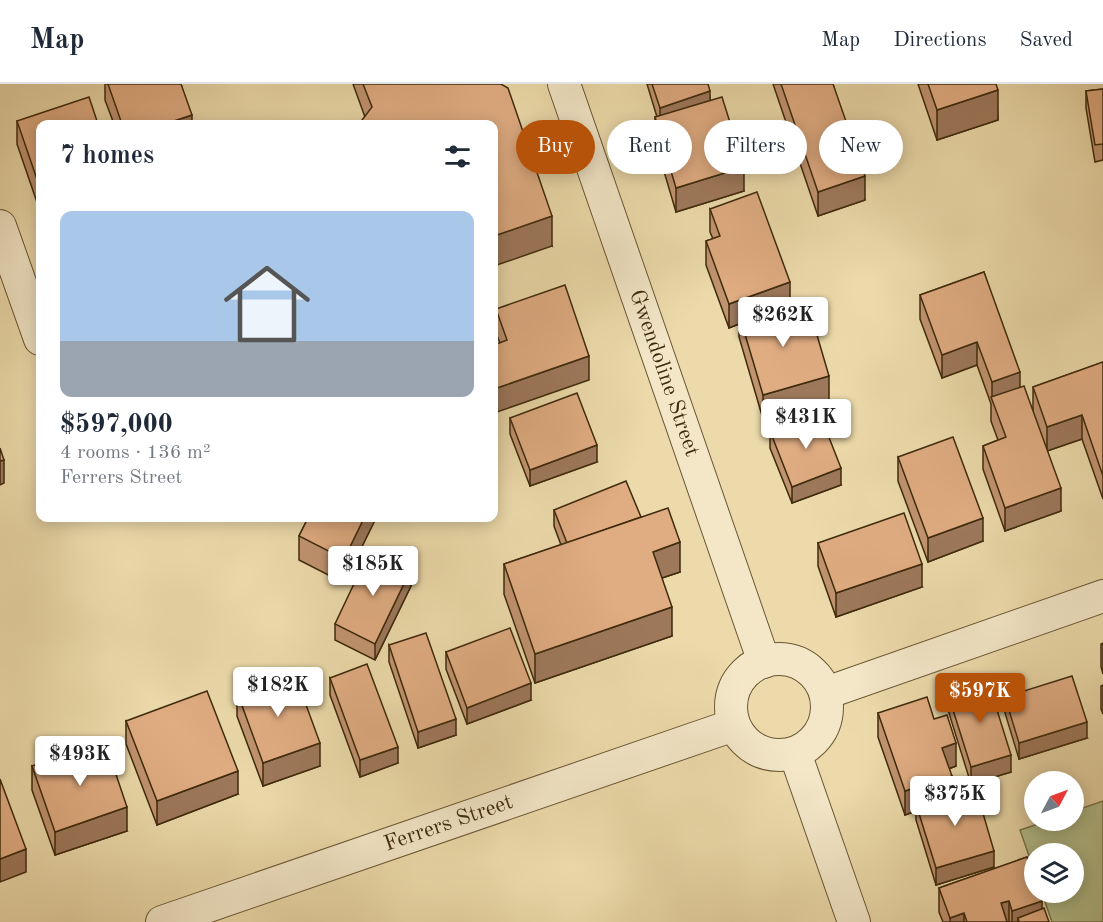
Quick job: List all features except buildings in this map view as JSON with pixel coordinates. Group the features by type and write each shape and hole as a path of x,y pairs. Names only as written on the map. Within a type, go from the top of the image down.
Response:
{"street":[{"name":"Gwendoline Street","path":"564,84 764,662"},
{"path":"0,226 36,328"},
{"path":"825,693 1103,596"},
{"path":"782,658 800,664 816,675 825,693 828,711 821,729 811,744 795,753 776,756 757,750 742,739 734,725 730,704 736,685 747,670 764,662 782,658"},
{"name":"Ferrers Street","path":"162,922 734,725"},
{"path":"795,753 854,922"}],"green space":[{"path":"1103,801 1103,922 1052,922 1045,903 1084,903 1084,843 1025,843 1020,830 1084,831 1084,808"}]}
